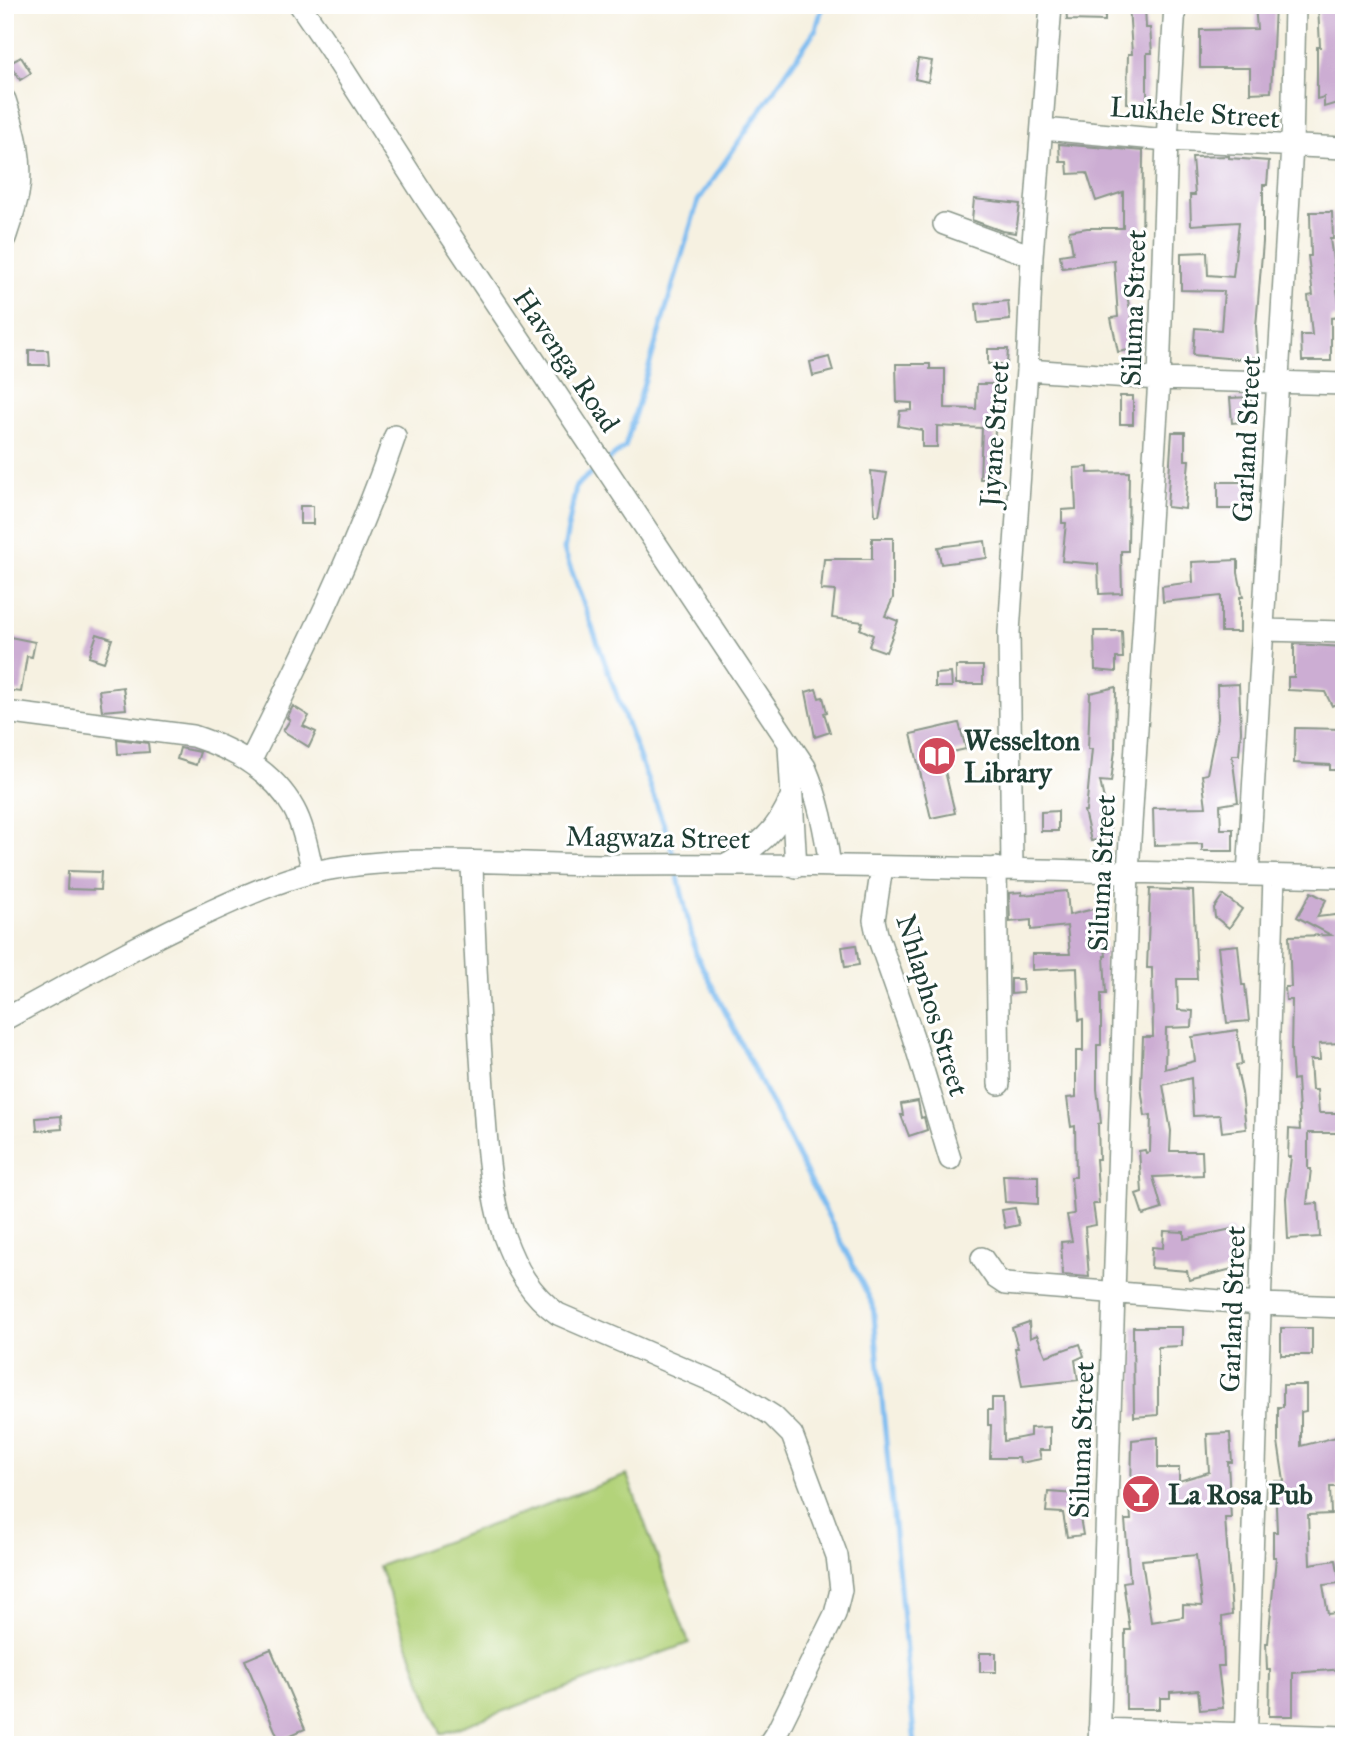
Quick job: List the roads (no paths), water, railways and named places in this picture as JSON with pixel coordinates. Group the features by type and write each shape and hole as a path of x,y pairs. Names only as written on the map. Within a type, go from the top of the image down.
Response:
{"street":[{"name":"Havenga Road","path":"300,5 805,767 824,819 830,866"},
{"name":"Jiyane Street","path":"999,1084 1009,632 1032,256 1051,5"},
{"name":"Siluma Street","path":"1099,1737 1128,872 1159,379 1167,140 1175,5"},
{"name":"Garland Street","path":"1248,875 1292,146 1295,5"},
{"path":"5,100 18,150 20,174 18,195 5,237"},
{"name":"Lukhele Street","path":"1043,129 1167,140 1344,148"},
{"path":"944,224 1032,256"},
{"path":"1027,370 1159,379 1344,384"},
{"path":"250,762 349,555 395,436"},
{"path":"1264,629 1344,632"},
{"path":"5,712 193,736 220,745 270,777 295,810 313,872"},
{"name":"Havenga Road","path":"789,746 796,867"},
{"path":"727,865 759,845 768,836 782,817 793,792"},
{"name":"Magwaza Street","path":"5,1018 166,932 265,887 313,872 345,867 415,862 703,864 1004,868 1344,877"},
{"path":"472,863 475,969 486,1136 497,1210 504,1235 525,1281 538,1300 558,1314 729,1388 785,1425 798,1449 837,1556 841,1590 835,1614 768,1745"},
{"name":"Nhlaphos Street","path":"882,867 874,920 877,934 909,1025 950,1158"},
{"name":"Garland Street","path":"1246,1739 1274,876"},
{"path":"982,1258 996,1278 1005,1284 1260,1304 1344,1307"},
{"path":"1099,1737 1344,1738"}],"waterway":[{"path":"608,460 625,447 698,201 816,29 823,5"},
{"path":"600,466 576,486 564,550 674,859"},
{"path":"676,868 696,954 873,1305 915,1745"}],"place":[{"name":"Wesselton Library","path":"937,756"},
{"name":"La Rosa Pub","path":"1141,1494"}]}
